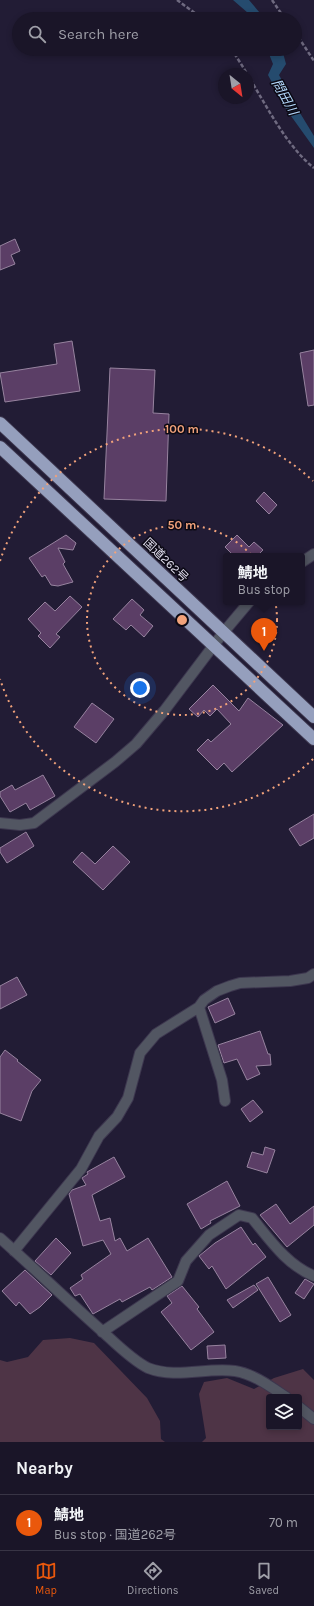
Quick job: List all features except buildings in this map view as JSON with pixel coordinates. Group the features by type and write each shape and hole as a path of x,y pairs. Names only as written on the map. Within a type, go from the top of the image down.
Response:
{"highway":[{"name":"国道262号","path":"0,423 314,717"},
{"path":"0,447 314,739"}],"street":[{"path":"305,560 314,554"},
{"path":"0,823 20,825 34,823 115,762 136,744 164,711 223,633 246,605"},
{"path":"14,1251 81,1170 99,1136 117,1117 128,1098 140,1053 156,1034 199,1007 204,1000 217,991 230,986 240,983 290,982 308,978 314,974"},
{"path":"199,1007 222,1080 225,1101"},
{"path":"102,1332 178,1281 186,1261 209,1235 239,1215 252,1218 280,1254 314,1276"},
{"path":"0,1238 120,1348 147,1367 167,1373 217,1370 236,1371 254,1377 281,1394"},
{"path":"302,1409 314,1419"}],"path":[{"path":"177,0 194,12"},
{"path":"272,0 280,12"},
{"path":"302,43 314,61"},
{"path":"236,56 290,144 305,161 314,168"}],"shaded area":[{"path":"70,1338 94,1343 147,1398 160,1421 161,1439 165,1442 0,1442 0,1360 7,1362 28,1357 43,1340"},
{"path":"303,1369 314,1380 314,1442 202,1442 206,1438 199,1394 204,1382 227,1378 254,1389 274,1378"}],"water":[{"path":"233,0 249,0 259,12 247,12"},
{"name":"問田川","path":"270,56 284,56 286,64 279,75 314,136 314,148 286,109 268,75 273,64"}],"place":[{"name":"鯖地","path":"264,651"}]}
